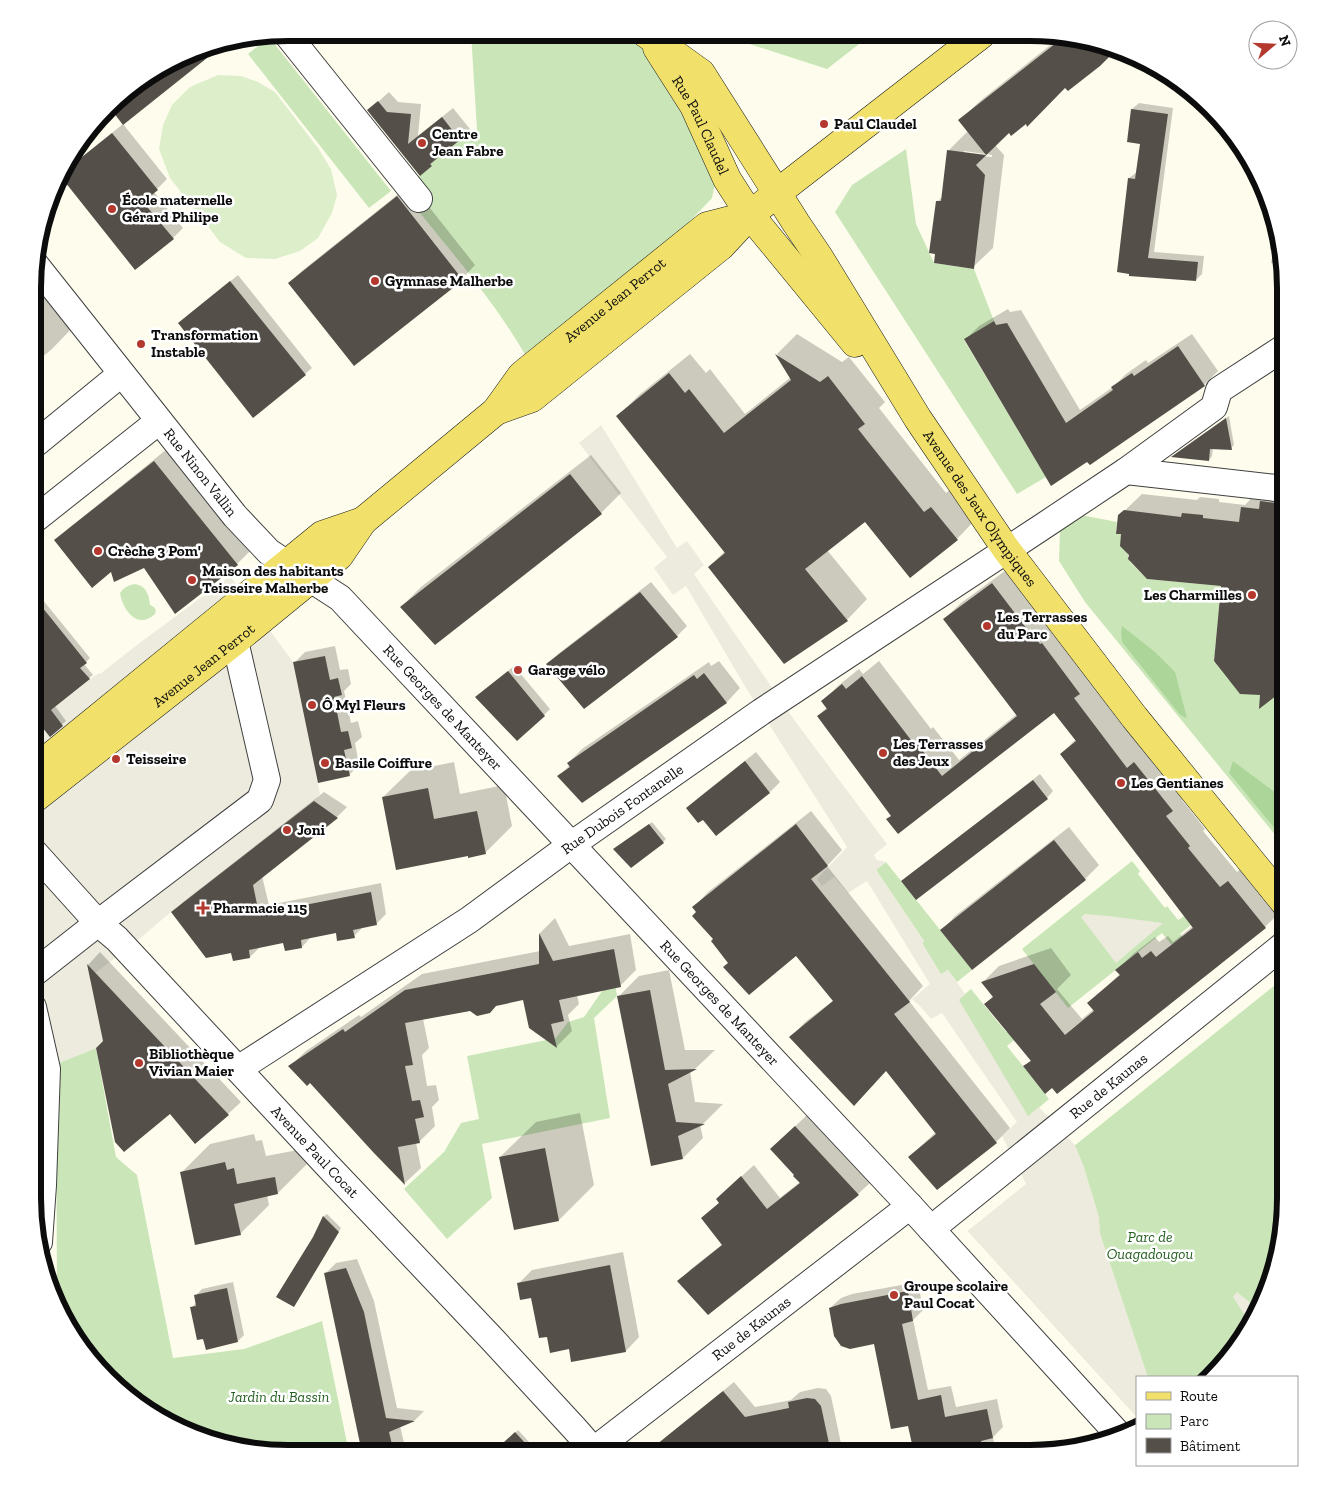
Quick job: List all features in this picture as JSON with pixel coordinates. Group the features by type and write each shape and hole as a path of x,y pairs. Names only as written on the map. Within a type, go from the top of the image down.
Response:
{"main road":[{"name":"Rue Paul Claudel","path":"652,41 694,106 727,179 750,215"},
{"name":"Rue Paul Claudel","path":"656,41 701,73 777,193"},
{"name":"Avenue Jean Perrot","path":"41,794 311,580 339,556 363,520 496,411 532,398 721,246 750,215 777,193 973,41"},
{"name":"Avenue des Jeux Olympiques","path":"777,193 819,257 918,419 1006,549 1135,718 1277,893"},
{"name":"Avenue des Jeux Olympiques","path":"750,215 918,419"},
{"name":"Avenue Jean Perrot","path":"41,764 322,535 363,520"}],"street":[{"path":"292,41 419,199"},
{"name":"Rue Ninon Vallin","path":"42,273 235,516 269,552 311,580"},
{"name":"Rue Dubois Fontanelle","path":"238,1069 469,920 571,845 761,712 1126,471 1214,408 1219,390 1277,352"},
{"path":"41,433 121,374"},
{"path":"41,514 160,421"},
{"path":"1126,471 1277,487"},
{"name":"Rue Georges de Manteyer","path":"311,580 340,598 910,1206 1114,1430"},
{"path":"41,968 260,800 267,780 235,641"},
{"name":"Avenue Paul Cocat","path":"41,860 98,923 117,939 589,1445"},
{"name":"Rue de Kaunas","path":"931,1229 1277,950"},
{"path":"41,1046 47,1069 42,1206"},
{"name":"Rue de Kaunas","path":"604,1445 910,1206"}],"green space":[{"path":"471,41 634,41 647,51 664,73 716,179 712,198 674,236 527,358 484,293 403,192 432,166 430,164 460,140 477,130"},
{"path":"740,41 863,41 827,69"},
{"path":"273,42 391,191 369,208 248,54 262,43"},
{"path":"218,75 241,76 258,82 275,92 318,148 331,169 337,195 332,213 318,238 300,251 275,259 246,258 220,242 170,178 159,149 163,125 172,105 190,87"},
{"path":"906,149 916,224 934,263 974,269 994,321 964,340 1046,477 1017,494 835,212 852,185"},
{"path":"1081,515 1117,522 1116,533 1121,534 1129,550 1128,557 1131,558 1130,562 1143,575 1147,576 1147,579 1221,586 1214,662 1217,663 1229,680 1233,680 1260,695 1260,699 1270,700 1276,696 1277,689 1277,837 1085,602 1059,561 1060,529"},
{"path":"135,584 139,585 148,594 150,605 154,607 156,612 143,620 137,619 128,612 120,593 127,587"},
{"path":"1122,626 1155,652 1175,672 1187,718 1180,715 1122,642"},
{"path":"1233,761 1277,794 1277,831 1229,773"},
{"path":"1132,861 1140,871 1138,874 1165,908 1167,906 1178,920 1184,916 1191,925 1180,934 1202,961 1213,953 1221,964 1200,980 1162,933 1068,1008 1022,949"},
{"path":"886,862 972,970 957,982 948,970 941,975 922,943 924,941 876,870"},
{"path":"615,982 617,996 594,1018 610,1118 482,1144 492,1198 447,1239 404,1189 444,1152 461,1123 479,1119 467,1056 556,1038 568,1022 584,1017 607,984"},
{"name":"Parc de Ouagadougou","path":"1277,983 1277,1198 1272,1246 1264,1277 1244,1321 1226,1348 1200,1376 1136,1376 1136,1416 968,1231"},
{"path":"971,989 1006,1032 1013,1026 1020,1035 1007,1046 1049,1099 1028,1117 958,1000"},
{"name":"Jardin du Bassin","path":"96,1048 116,1157 137,1175 173,1358 244,1349 322,1321 347,1445 256,1443 209,1432 165,1412 138,1394 92,1348 74,1321 57,1284 56,1064"}],"shaded area":[{"path":"601,425 677,548 687,541 704,565 694,574 795,721 887,844 874,855 877,860 886,862 876,870 924,941 922,943 941,974 948,970 965,994 959,1000 1028,1116 1039,1107 1075,1145 1084,1167 1099,1217 1100,1233 1148,1376 1136,1376 1136,1416 968,1231 1026,1184 1002,1136 1017,1122 942,1013 931,1019 912,999 930,984 867,881 848,893 834,877 822,886 817,879 847,847 746,688 686,586 673,595 654,568 667,557 579,443"},
{"path":"230,576 293,662 320,794 314,801 91,976 90,980 103,1041 96,1048 47,1069 41,1069 41,718"},
{"path":"1085,914 1163,923 1116,963 1081,917"},
{"path":"1237,1292 1252,1304 1246,1317 1233,1297"}],"building":[{"path":"1057,43 1111,55 1068,91 1065,88 1027,127 1026,124 1011,136 1009,133 976,165 985,175 974,269 934,263 935,254 929,253 936,201 941,201 947,150 986,155 958,120"},
{"path":"205,55 207,58 123,125 114,114 138,92 165,74"},
{"name":"Centre Jean Fabre","path":"378,101 387,112 411,114 408,144 442,117 460,140 430,164 432,166 420,176 367,110"},
{"path":"1131,109 1168,114 1148,258 1198,262 1196,281 1129,276 1129,274 1117,272 1128,178 1135,179 1140,144 1127,142"},
{"path":"112,133 158,190 143,202 174,239 135,270 65,182 76,162"},
{"name":"Gymnase Malherbe","path":"397,196 463,280 354,366 288,283"},
{"path":"230,281 306,375 253,418 178,323"},
{"path":"994,321 996,325 1007,323 1066,423 1113,390 1111,387 1132,373 1134,376 1178,346 1205,386 1090,465 1087,462 1051,486 964,339"},
{"path":"775,354 820,382 828,376 865,424 858,429 924,512 931,507 958,540 910,578 865,522 805,569 848,621 784,664 708,567 725,553 616,416 669,373 685,393 689,389 724,433 791,380"},
{"path":"1226,418 1232,450 1210,449 1209,461 1171,457"},
{"path":"154,461 238,565 175,614 144,568 114,582 111,572 92,588 54,540"},
{"path":"570,474 602,514 435,645 400,607"},
{"name":"Les Charmilles","path":"1260,501 1277,503 1277,695 1259,709 1260,695 1240,694 1214,661 1221,586 1147,579 1128,559 1129,555 1120,546 1121,534 1116,534 1118,515 1124,510 1181,517 1182,513 1203,515 1203,518 1239,522 1241,507 1259,509"},
{"path":"992,583 1033,637 1040,644 1042,643 1080,694 1074,698 1127,768 1134,762 1173,811 1166,816 1190,846 1188,848 1220,887 1228,881 1266,928 1057,1094 1052,1088 1045,1094 1023,1066 1031,1061 984,1004 993,997 981,982 1034,964 1056,992 1040,1004 1065,1035 1094,1011 1087,1003 1120,975 1115,970 1138,952 1142,958 1151,951 1156,957 1193,928 1060,754 1076,741 1054,713 898,834 886,819 891,816 817,716 827,709 821,701 842,684 846,689 862,676 914,744 916,742 942,776 1017,716 943,619"},
{"path":"640,592 678,637 584,709 546,664"},
{"path":"41,606 87,663 80,668 90,679 51,710 63,726 50,737 41,726"},
{"path":"325,656 330,680 338,678 342,695 334,697 341,732 348,731 352,748 344,750 350,776 318,783 293,662"},
{"path":"508,671 545,716 517,741 475,697"},
{"path":"704,673 727,703 582,803 557,776 570,767 567,763 694,675 697,679"},
{"path":"745,761 770,793 716,836 703,820 698,823 686,808"},
{"path":"1033,780 1048,799 916,900 901,881"},
{"path":"428,788 434,819 477,811 486,854 396,870 382,797"},
{"path":"314,801 338,818 253,885 259,914 371,892 377,925 353,930 355,938 337,941 336,933 301,940 302,948 285,951 283,943 249,950 250,958 233,961 231,953 206,958 171,912"},
{"path":"649,824 664,843 631,868 613,849"},
{"path":"796,824 828,866 811,879 910,1002 894,1014 997,1143 937,1190 908,1157 936,1134 886,1071 854,1106 789,1037 833,1001 796,956 749,995 723,967 728,963 711,941 713,939 692,916 696,912 692,907"},
{"path":"1054,840 1086,880 972,970 940,930"},
{"path":"539,933 553,961 614,949 621,987 559,1000 564,1021 551,1024 557,1048 529,1028 523,1000 496,1006 490,1013 477,1016 470,1011 405,1023 413,1065 405,1066 412,1101 420,1100 424,1117 415,1119 420,1143 398,1147 405,1185 310,1083 307,1086 288,1066 343,1029 345,1032 405,990 539,964"},
{"name":"Bibliothèque Vivian Maier","path":"87,964 229,1115 195,1144 170,1114 124,1152 115,1142 96,1048 103,1041"},
{"path":"650,990 665,1070 697,1069 668,1084 676,1122 705,1124 678,1136 683,1159 651,1166 617,996"},
{"path":"795,1126 859,1195 708,1315 677,1281 722,1245 701,1218 719,1203 716,1199 741,1176 767,1209 800,1183 770,1149"},
{"path":"545,1148 559,1221 514,1230 499,1157"},
{"path":"225,1162 227,1170 234,1168 237,1184 275,1177 278,1194 234,1204 241,1235 195,1245 180,1172"},
{"path":"323,1216 339,1232 294,1307 276,1297 313,1237"},
{"path":"610,1265 626,1352 571,1362 569,1349 550,1353 547,1337 539,1338 531,1298 520,1300 517,1283"},
{"path":"346,1268 364,1312 386,1418 415,1421 389,1432 392,1445 360,1445 324,1273"},
{"path":"227,1288 238,1342 206,1350 203,1339 197,1340 190,1307 196,1306 194,1295"},
{"path":"908,1291 913,1321 902,1324 918,1400 941,1395 945,1417 987,1409 993,1438 981,1441 982,1445 912,1445 908,1426 891,1429 874,1344 850,1349 841,1346 834,1336 829,1308"},
{"path":"723,1391 745,1417 789,1408 788,1402 807,1398 815,1399 821,1406 829,1445 766,1445 656,1445"},
{"path":"515,1432 527,1445 501,1445"}],"place":[{"name":"Paul Claudel","path":"824,124"},
{"name":"Centre Jean Fabre","path":"422,143"},
{"name":"École maternelle Gérard Philipe","path":"112,209"},
{"name":"Gymnase Malherbe","path":"375,281"},
{"name":"Transformation Instable","path":"141,344"},
{"name":"Crèche 3 Pom'","path":"98,551"},
{"name":"Maison des habitants Teisseire Malherbe","path":"192,580"},
{"name":"Les Charmilles","path":"1252,595"},
{"name":"Les Terrasses du Parc","path":"987,626"},
{"name":"Garage vélo","path":"518,670"},
{"name":"Ô Myl Fleurs","path":"312,705"},
{"name":"Les Terrasses des Jeux","path":"883,753"},
{"name":"Teisseire","path":"116,759"},
{"name":"Basile Coiffure","path":"325,763"},
{"name":"Les Gentianes","path":"1121,783"},
{"name":"Joni","path":"287,830"},
{"name":"Pharmacie 115","path":"203,908"},
{"name":"Bibliothèque Vivian Maier","path":"139,1063"},
{"name":"Groupe scolaire Paul Cocat","path":"894,1295"}]}
